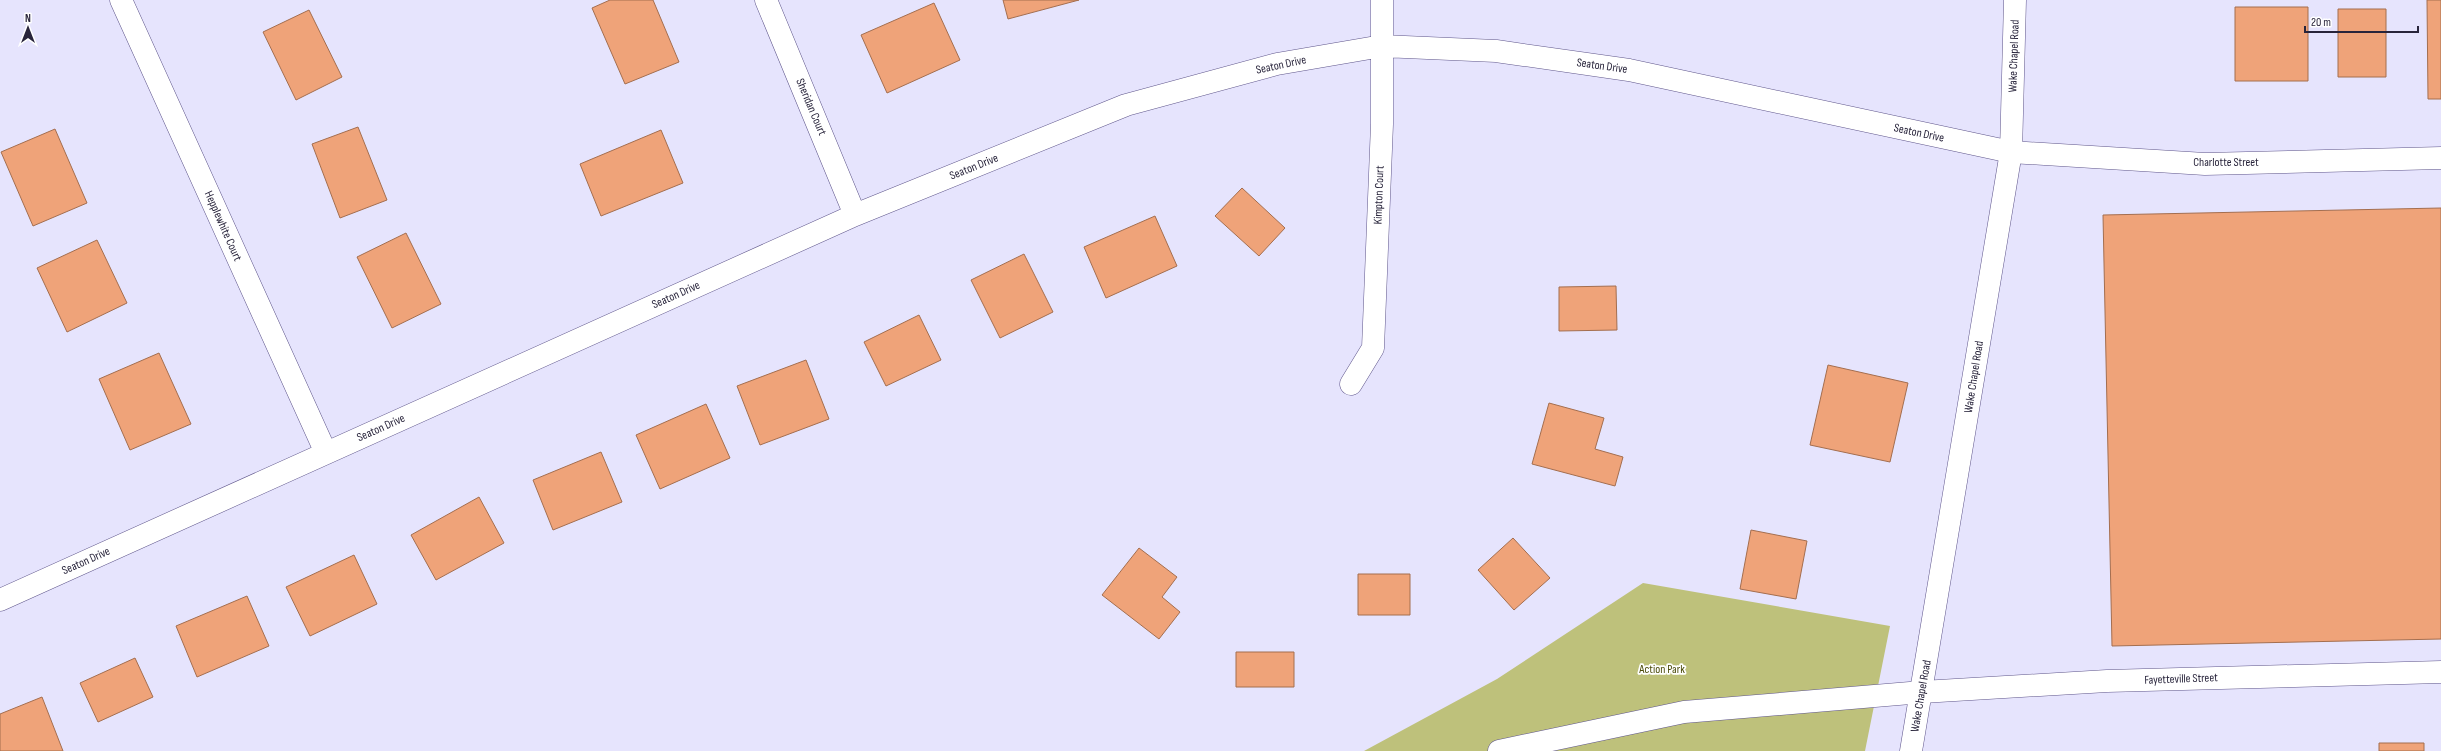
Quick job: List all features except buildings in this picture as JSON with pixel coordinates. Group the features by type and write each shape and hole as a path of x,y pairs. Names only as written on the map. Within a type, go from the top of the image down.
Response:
{"street":[{"name":"Hepplewhite Court","path":"121,0 326,453"},
{"name":"Sheridan Court","path":"766,0 856,215"},
{"name":"Kimpton Court","path":"1351,384 1373,348 1382,124 1382,0"},
{"name":"Wake Chapel Road","path":"1911,751 2011,152 2015,0"},
{"name":"Seaton Drive","path":"0,600 856,215 1126,105 1277,64 1382,46 1496,51 1629,70 2011,152"},
{"name":"Charlotte Street","path":"2011,152 2205,164 2441,158"},
{"name":"Fayetteville Street","path":"1499,751 1559,745 1684,712 1922,692 2107,681 2441,672"}],"green space":[{"name":"Action Park","path":"1643,583 1890,626 1865,751 1364,751 1497,679"}]}
